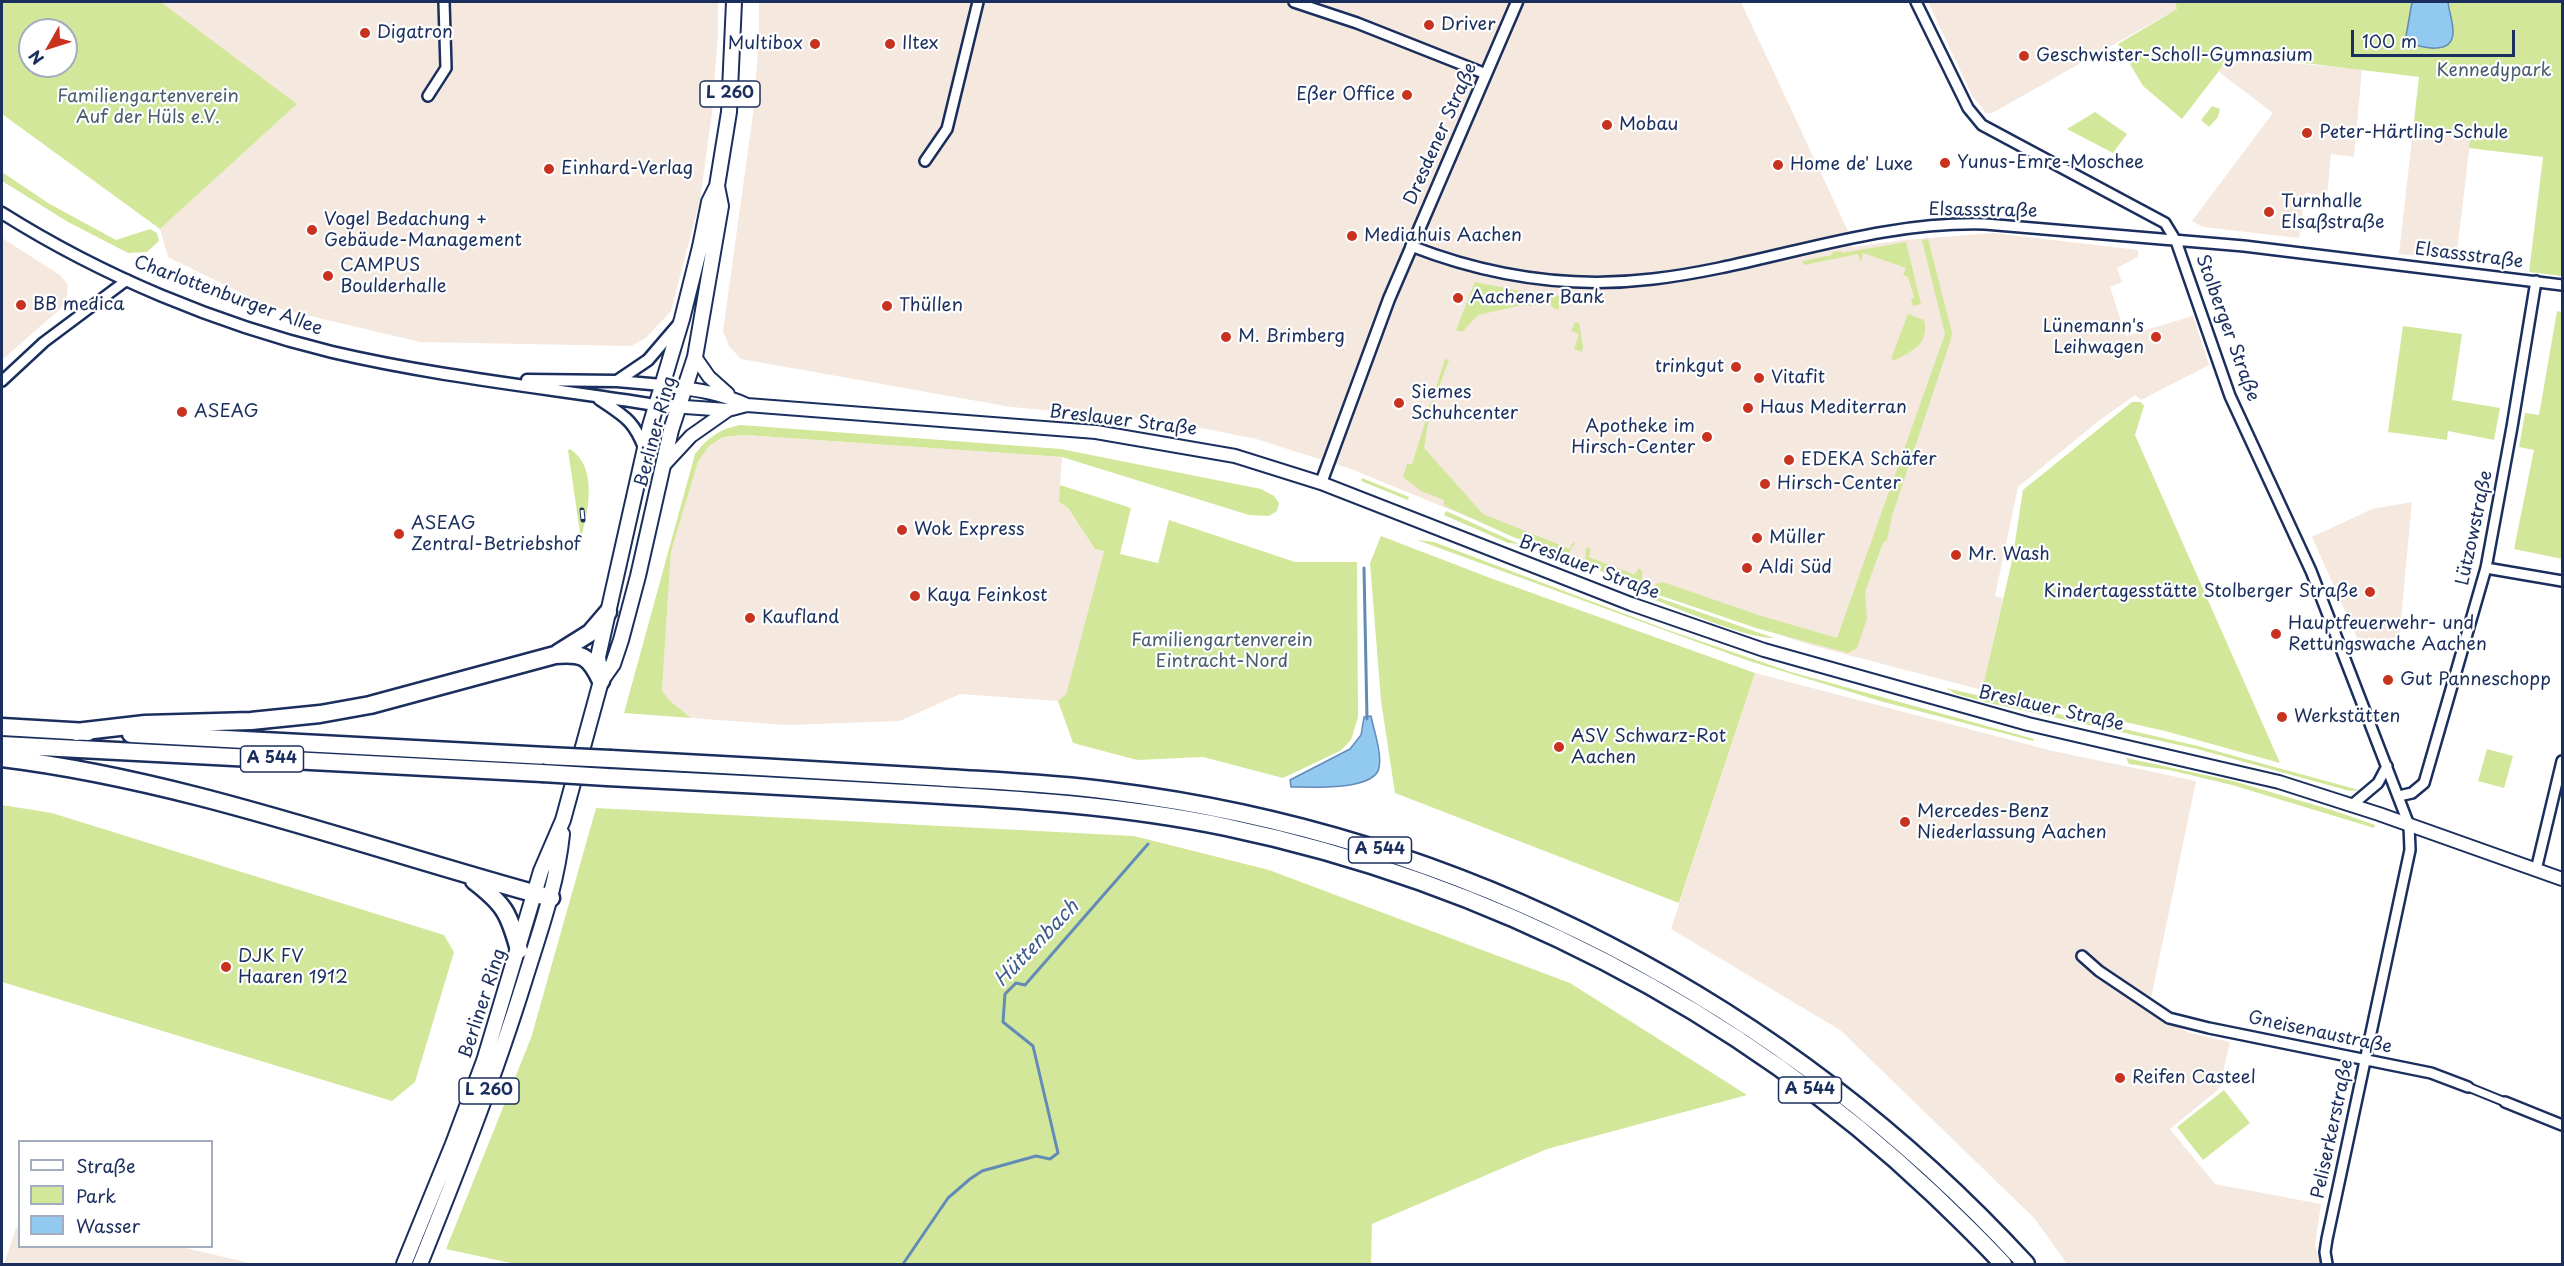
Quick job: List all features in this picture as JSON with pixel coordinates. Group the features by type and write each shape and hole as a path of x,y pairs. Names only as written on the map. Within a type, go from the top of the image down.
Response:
{"highway":[{"path":"555,655 590,633 608,612"},
{"path":"76,732 145,724 251,721 320,714 370,705 555,655 576,653 588,659 601,681"},
{"name":"A 544","path":"2,728 611,759 932,777 1109,790 1228,811 1333,835 1432,868 1517,900 1594,937 1673,980 1760,1034 1842,1094 1920,1159 2026,1264"},
{"name":"A 544","path":"2,745 977,797 1106,808 1225,826 1326,851 1427,884 1510,916 1588,952 1666,994 1750,1047 1832,1106 1908,1171 2003,1264"},
{"path":"2,758 51,764 177,792 308,827 468,876 543,896"},
{"path":"468,876 494,896 505,909 513,925 519,950"}],"main road":[{"name":"Berliner Ring","path":"601,681 598,657 645,451 656,405 682,319 709,202 717,186 729,112 734,2"},
{"name":"Berliner Ring","path":"420,1264 498,1068 543,896 542,871 563,820 601,681 613,663 621,640 678,408 695,357 721,206 717,186"},
{"path":"664,464 691,436 730,403 695,357"},
{"name":"Charlottenburger Allee","path":"662,385 686,388"},
{"name":"Breslauer Straße","path":"686,388 730,403 1096,432 1235,456 1321,483 1620,600 1764,650 1952,704 2220,767 2352,805 2409,825"},
{"name":"Breslauer Straße","path":"656,405 678,408 730,403"},
{"path":"2409,825 2562,879"},
{"name":"Berliner Ring","path":"404,1264 484,1061 519,950 543,896"}],"street":[{"path":"428,96 446,68 444,2"},
{"path":"925,162 947,129 978,2"},
{"path":"1294,2 1357,23 1486,74"},
{"name":"Dresdener Straße","path":"1321,483 1364,364 1411,246 1517,2"},
{"name":"Stolberger Straße","path":"1916,2 1968,108 1982,125 2165,223 2176,241 2230,396 2312,571 2409,825"},
{"name":"Charlottenburger Allee","path":"2,213 87,261 127,280 279,337 386,363 656,405"},
{"name":"Elsassstraße","path":"1411,246 1466,264 1522,277 1581,283 1654,279 1840,240 1930,225 1985,224 2101,232 2244,246 2562,285"},
{"path":"2,381 44,342 127,280"},
{"name":"Lützowstraße","path":"2399,796 2412,793 2424,783 2486,568 2536,281"},
{"path":"617,381 652,356 682,319"},
{"name":"Charlottenburger Allee","path":"492,380 617,381 662,385"},
{"path":"596,397 630,422 639,433 645,451"},
{"path":"2486,568 2562,581"},
{"path":"2536,870 2562,761"},
{"path":"2352,805 2378,783 2387,766"},
{"name":"Peliserkerstraße","path":"2327,1264 2325,1252 2327,1239 2410,850 2409,825"},
{"name":"Gneisenaustraße","path":"2082,956 2099,971 2169,1018 2431,1073 2562,1125"}],"shaded area":[{"path":"161,2 718,2 712,113 700,200 671,311 646,338 631,346 420,342 268,306 168,257 160,229 297,104"},
{"path":"759,2 1741,2 1847,229 1853,247 1903,240 1993,233 2138,250 2138,257 2117,268 2122,282 2110,287 2126,336 2193,316 2209,365 2141,400 2135,395 2096,423 2018,487 1995,596 2003,598 1982,690 1810,645 1648,591 1351,469 1256,439 1166,421 1011,407 741,359 729,346 723,331 753,114 759,41"},
{"name":"Geschwister-Scholl-Gymnasium","path":"1928,2 2175,2 2177,9 1992,113 1986,113 1973,97"},
{"name":"Peter-Härtling-Schule","path":"2229,58 2362,69 2354,157 2331,154 2327,196 2305,193 2299,238 2203,227 2192,221 2273,113 2219,72"},
{"path":"2413,130 2471,134 2456,260 2399,254"},
{"path":"2,238 60,275 68,285 67,296 61,308 2,360"},
{"path":"745,435 1062,457 1059,502 1068,508 1095,549 1104,551 1066,694 1058,701 960,694 900,721 787,725 691,718 669,700 662,690 671,552 698,462 709,446 723,437"},
{"name":"Kindertagesstätte Stolberger Straße","path":"2412,502 2398,651 2361,647 2312,537 2372,509"},
{"path":"1755,673 2053,751 2196,781 2148,1013 2190,1033 2230,1042 2219,1089 2170,1129 2215,1184 2321,1204 2315,1245 2321,1264 2067,1264 2035,1219 1840,1030 1671,929"},
{"path":"18,1227 18,1248 185,1248 254,1264 4,1264"}],"green space":[{"name":"Familiengartenverein Auf der Hüls e.V.","path":"2,2 161,2 297,104 160,229 2,114"},
{"name":"Kennedypark","path":"2175,2 2562,2 2562,276 2529,272 2543,157 2469,148 2470,134 2413,130 2419,77 2313,64 2229,58 2182,119 2143,86 2118,44 2177,9"},
{"path":"2212,106 2220,109 2218,117 2209,127 2201,120"},
{"path":"2095,112 2127,134 2113,153 2067,129"},
{"path":"2,172 48,203 116,240 150,229 157,233 159,241 147,252 128,253 68,222 2,181"},
{"path":"1928,239 1952,333 1951,339 1892,516 1887,540 1883,543 1865,592 1867,619 1857,648 1848,653 1756,628 1653,593 1656,584 1663,582 1758,615 1837,638 1945,334 1922,240"},
{"path":"1906,242 1921,304 1913,306 1911,300 1914,297 1908,277 1903,275 1906,268 1863,253 1861,262 1858,254 1804,265 1802,261 1832,255 1833,252 1841,251 1842,253"},
{"path":"1475,282 1530,293 1572,297 1571,302 1559,302 1559,310 1553,308 1550,303 1528,306 1527,304 1478,315 1462,332 1456,330"},
{"path":"2557,311 2562,312 2562,559 2514,549 2534,450 2519,447 2525,413 2539,415"},
{"path":"1908,314 1924,320 1925,335 1914,349 1895,360 1891,359"},
{"path":"1575,322 1579,323 1582,352 1574,349 1579,334 1571,331"},
{"path":"2403,326 2462,334 2452,400 2500,408 2494,440 2448,431 2447,440 2388,432"},
{"path":"1445,359 1449,360 1430,411 1424,448 1483,514 1570,549 1573,542 1575,543 1567,556 1513,537 1443,505 1444,500 1421,491 1403,477 1407,464 1412,464"},
{"path":"2132,402 2141,402 2144,406 2135,435 2280,763 2165,731 1982,690 2012,561 2023,490"},
{"path":"741,425 1061,449 1261,489 1274,496 1279,503 1277,511 1269,516 1249,515 1062,457 745,435 723,437 709,446 698,462 671,552 662,690 669,700 691,718 624,713 695,454 715,435"},
{"path":"570,449 579,456 588,477 587,512 582,534 580,533 568,450"},
{"path":"1362,478 1409,497 1408,500 1361,481"},
{"name":"Familiengartenverein Eintracht-Nord","path":"1060,485 1131,508 1120,554 1158,563 1169,520 1295,562 1357,562 1358,717 1351,740 1340,751 1283,778 1203,757 1137,760 1073,743 1058,701 1066,694 1104,551 1095,549 1068,508 1059,502"},
{"path":"1446,511 1519,544 1508,543 1444,515"},
{"name":"ASV Schwarz-Rot Aachen","path":"1381,536 1493,579 1755,673 1679,903 1395,793 1381,701 1370,563"},
{"path":"1417,540 1434,542 1665,629 1791,672 2034,739 2033,741 1880,701 1749,661"},
{"path":"1586,547 1591,549 1589,557 1634,575 1639,568 1642,578 1651,581 1648,591 1585,564"},
{"path":"1651,595 1774,638 1748,634 1715,623 1655,600"},
{"path":"1946,688 2198,746 2359,790 2350,791 2197,749 1985,702 1956,694"},
{"path":"2487,749 2513,756 2504,788 2478,781"},
{"path":"2126,758 2233,781 2375,825 2374,828 2232,785 2169,770 2129,764"},
{"name":"DJK FV Haaren 1912","path":"2,805 52,813 444,935 454,952 415,1082 392,1101 2,982"},
{"path":"596,808 1134,836 1269,870 1570,983 1747,1095 1547,1149 1372,1224 1371,1264 515,1264 446,1249 531,1038"},
{"path":"2224,1090 2250,1123 2203,1160 2177,1127"}],"water":[{"path":"2412,2 2448,2 2453,31 2452,39 2448,44 2442,47 2427,48 2405,42"},
{"path":"1371,716 1379,756 1379,768 1375,775 1366,781 1341,786 1291,787 1290,780 1350,749 1361,735 1364,717"}],"waterway":[{"name":"Hüttenbach","path":"1364,568 1367,719"},
{"name":"Hüttenbach","path":"903,1264 948,1198 970,1179 982,1171 1036,1156 1050,1159 1058,1153 1033,1046 1003,1022 1005,994 1016,983 1025,985 1148,844"}],"railway":[{"path":"582,510 583,520"}],"place":[{"name":"Driver","path":"1429,25"},
{"name":"Digatron","path":"365,33"},
{"name":"Multibox","path":"815,44"},
{"name":"Iltex","path":"890,44"},
{"name":"Geschwister-Scholl-Gymnasium","path":"2024,56"},
{"name":"Eßer Office","path":"1407,95"},
{"name":"Mobau","path":"1607,125"},
{"name":"Peter-Härtling-Schule","path":"2307,133"},
{"name":"Yunus-Emre-Moschee","path":"1945,163"},
{"name":"Home de' Luxe","path":"1778,165"},
{"name":"Einhard-Verlag","path":"549,169"},
{"name":"Turnhalle Elsaßstraße","path":"2269,212"},
{"name":"Vogel Bedachung + Gebäude-Management","path":"312,230"},
{"name":"Mediahuis Aachen","path":"1352,236"},
{"name":"CAMPUS Boulderhalle","path":"328,276"},
{"name":"Aachener Bank","path":"1458,298"},
{"name":"BB medica","path":"21,305"},
{"name":"Thüllen","path":"887,306"},
{"name":"M. Brimberg","path":"1226,337"},
{"name":"Lünemann's Leihwagen","path":"2156,337"},
{"name":"trinkgut","path":"1736,367"},
{"name":"Vitafit","path":"1759,378"},
{"name":"Siemes Schuhcenter","path":"1399,403"},
{"name":"Haus Mediterran","path":"1748,408"},
{"name":"ASEAG","path":"182,412"},
{"name":"Apotheke im Hirsch-Center","path":"1707,437"},
{"name":"EDEKA Schäfer","path":"1789,460"},
{"name":"Hirsch-Center","path":"1765,484"},
{"name":"Wok Express","path":"902,530"},
{"name":"ASEAG Zentral-Betriebshof","path":"399,534"},
{"name":"Müller","path":"1757,538"},
{"name":"Mr. Wash","path":"1956,555"},
{"name":"Aldi Süd","path":"1747,568"},
{"name":"Kindertagesstätte Stolberger Straße","path":"2370,592"},
{"name":"Kaya Feinkost","path":"915,596"},
{"name":"Kaufland","path":"750,618"},
{"name":"Hauptfeuerwehr- und Rettungswache Aachen","path":"2276,634"},
{"name":"Gut Panneschopp","path":"2388,680"},
{"name":"Werkstätten","path":"2282,717"},
{"name":"ASV Schwarz-Rot Aachen","path":"1559,747"},
{"name":"Mercedes-Benz Niederlassung Aachen","path":"1905,822"},
{"name":"DJK FV Haaren 1912","path":"226,967"},
{"name":"Reifen Casteel","path":"2120,1078"}]}
